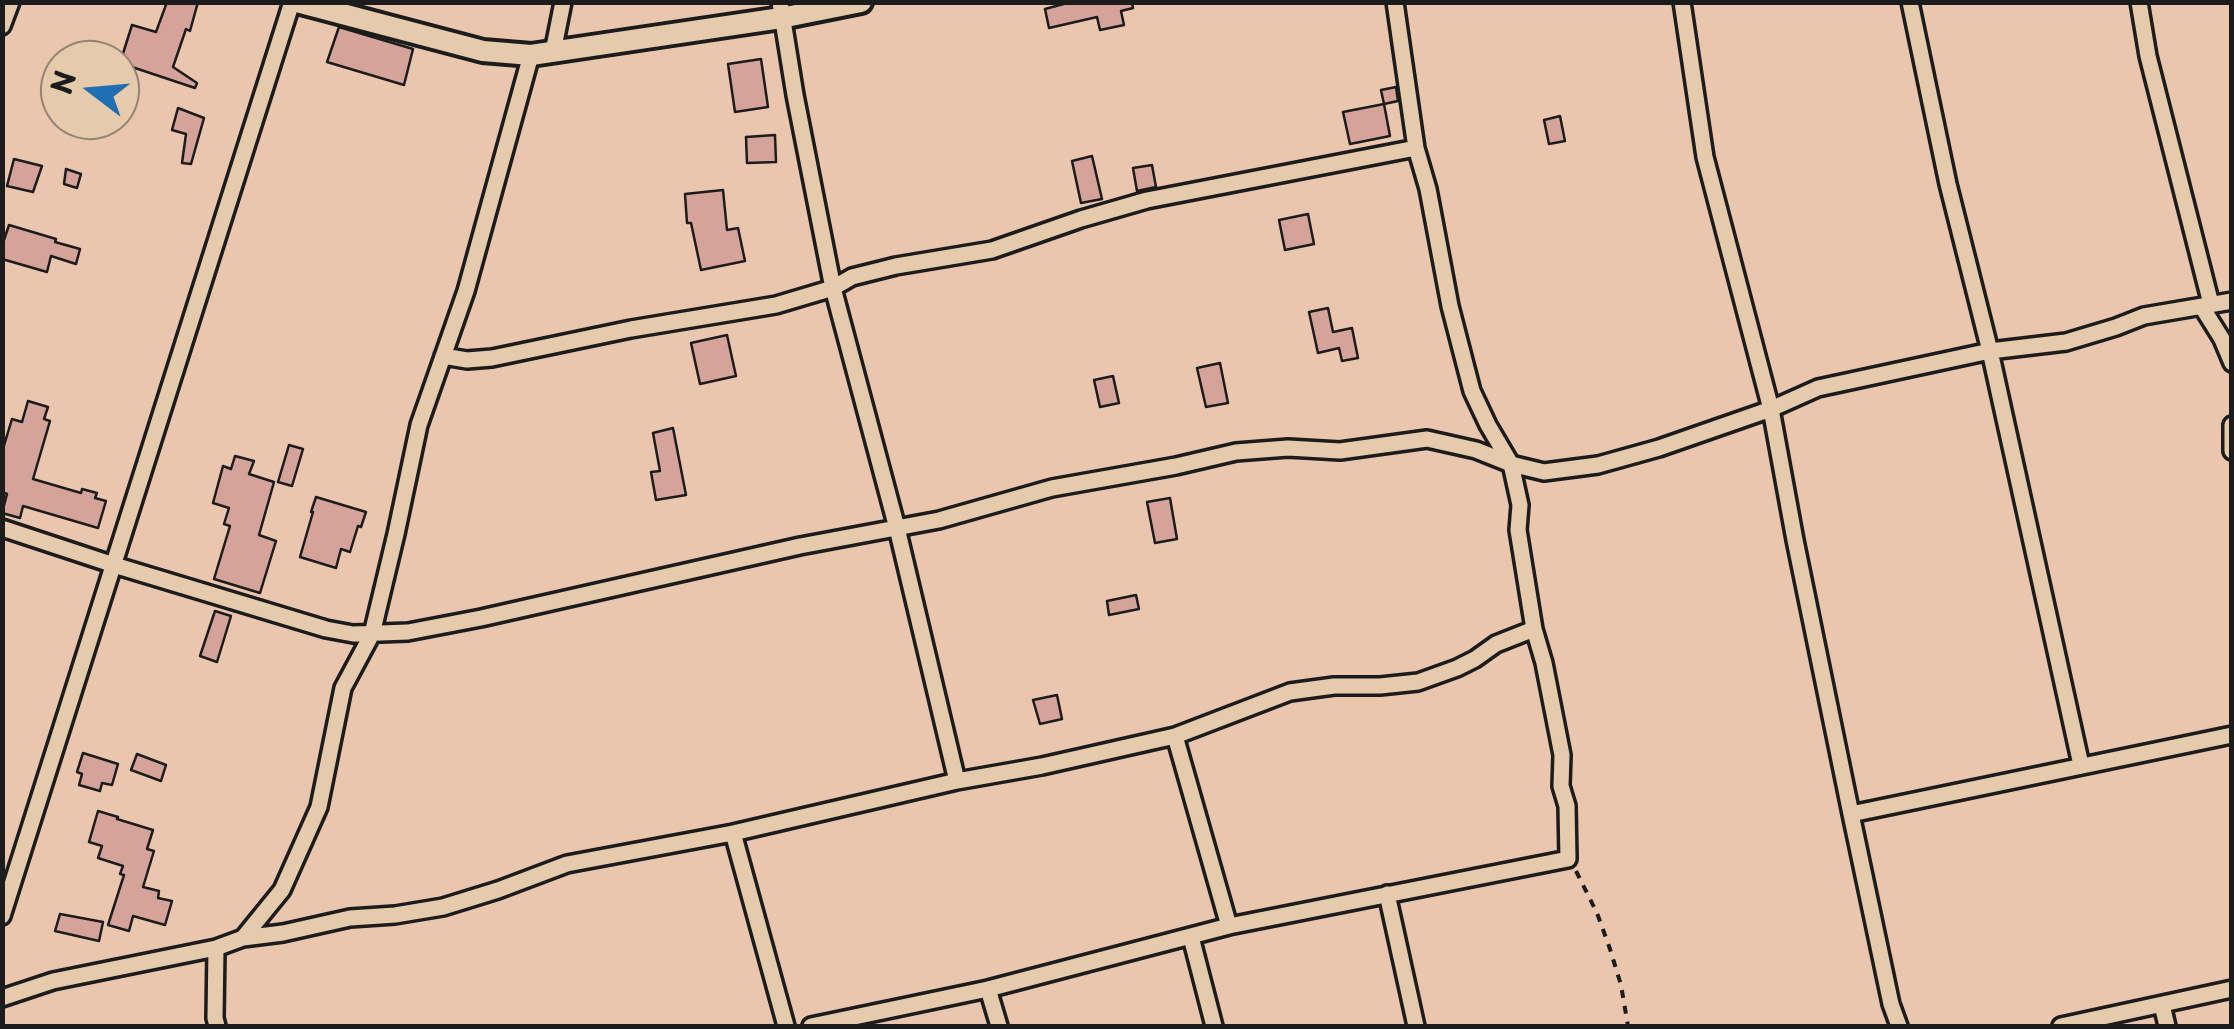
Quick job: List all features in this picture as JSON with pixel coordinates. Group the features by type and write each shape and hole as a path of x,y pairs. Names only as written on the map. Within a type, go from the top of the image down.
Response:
{"street":[{"path":"2,26 10,2"},
{"path":"2,916 294,2 483,52 531,55 781,10 861,2"},
{"path":"553,52 563,2"},
{"path":"811,1026 988,988 1229,926 1568,859 1562,755 1534,629 1518,530 1520,504 1511,464 1472,390 1450,306 1416,148 1395,2"},
{"path":"1682,2 1705,157 1771,409 1850,814 1891,1004 1900,1026"},
{"path":"1910,2 2081,765"},
{"path":"2139,2 2206,306 2232,363"},
{"path":"781,10 833,288 897,528 957,781"},
{"path":"243,938 282,890 319,807 343,688 372,634 418,425 466,291 531,55"},
{"path":"443,356 466,360 492,358 614,332 776,305 833,288 852,276 992,250 1147,200 1416,148"},
{"path":"2,528 326,628 352,634 408,632 958,515 1052,488 1261,448 1340,451 1427,439 1544,472 1598,466 1771,409 1818,388 1990,350 2066,342 2144,316 2232,301"},
{"path":"2232,426 2232,451"},
{"path":"2,998 53,981 216,948 243,938 350,918 443,908 567,864 734,833 1174,736 1290,692 1418,682 1456,668 1496,644 1534,629"},
{"path":"1850,814 2232,734"},
{"path":"1174,736 1229,926"},
{"path":"734,833 786,1026"},
{"path":"1387,894 1416,1026"},
{"path":"1191,937 1214,1026"},
{"path":"216,948 217,1026"},
{"path":"988,988 998,1026"},
{"path":"2061,1026 2232,990"},
{"path":"2162,1005 2167,1026"}],"path":[{"path":"1568,859 1598,913 1621,985 1628,1026"}],"building":[{"path":"167,2 198,2 173,67 197,83 195,88 140,70 140,40 127,40 132,25 156,32"},
{"path":"1071,2 1132,2 1133,8 1121,11 1124,25 1100,30 1097,17 1049,28 1045,9"},
{"path":"339,27 413,49 404,85 327,62"},
{"path":"761,59 768,107 735,112 728,64"},
{"path":"1396,87 1398,101 1384,104 1381,90"},
{"path":"1384,104 1390,136 1350,144 1343,112"},
{"path":"178,108 204,118 191,164 182,163 186,134 172,130"},
{"path":"1560,116 1565,141 1549,144 1544,120"},
{"path":"775,135 776,162 747,163 746,137"},
{"path":"1092,156 1102,199 1081,203 1072,161"},
{"path":"14,159 42,166 33,192 7,186"},
{"path":"1152,165 1156,187 1137,191 1133,168"},
{"path":"66,169 81,174 77,188 64,184"},
{"path":"723,190 727,230 738,228 745,261 701,270 691,223 687,223 685,194"},
{"path":"1308,214 1314,244 1285,250 1279,220"},
{"path":"9,225 80,249 76,264 51,256 47,272 2,259"},
{"path":"1328,308 1333,332 1352,328 1358,358 1342,361 1339,348 1318,353 1309,312"},
{"path":"727,335 736,376 700,384 691,343"},
{"path":"1220,363 1228,403 1206,407 1197,368"},
{"path":"1113,376 1119,403 1100,407 1094,380"},
{"path":"28,401 48,407 44,419 50,421 33,479 81,493 82,489 97,493 95,498 106,501 98,528 23,506 20,518 2,513 7,494 2,492 2,452 12,419 22,422"},
{"path":"673,428 686,495 656,500 651,472 660,471 653,433"},
{"path":"289,445 303,449 292,486 278,482"},
{"path":"235,456 254,461 249,474 274,482 259,535 276,541 260,593 214,579 230,526 224,524 229,508 213,503 223,466 231,469"},
{"path":"316,497 366,512 350,552 341,549 336,568 300,557"},
{"path":"1170,498 1177,539 1155,543 1147,502"},
{"path":"1136,595 1139,609 1109,615 1107,601"},
{"path":"215,611 231,616 217,662 200,656"},
{"path":"1057,695 1062,719 1040,724 1033,700"},
{"path":"83,753 118,764 112,785 102,783 100,791 79,785 82,774 77,772"},
{"path":"137,754 166,765 161,781 131,770"},
{"path":"98,811 153,830 147,849 154,851 143,887 159,891 158,898 172,901 165,925 133,916 129,931 108,925 124,875 120,874 123,866 98,858 102,846 89,842"},
{"path":"60,914 103,922 99,941 55,931"}]}
